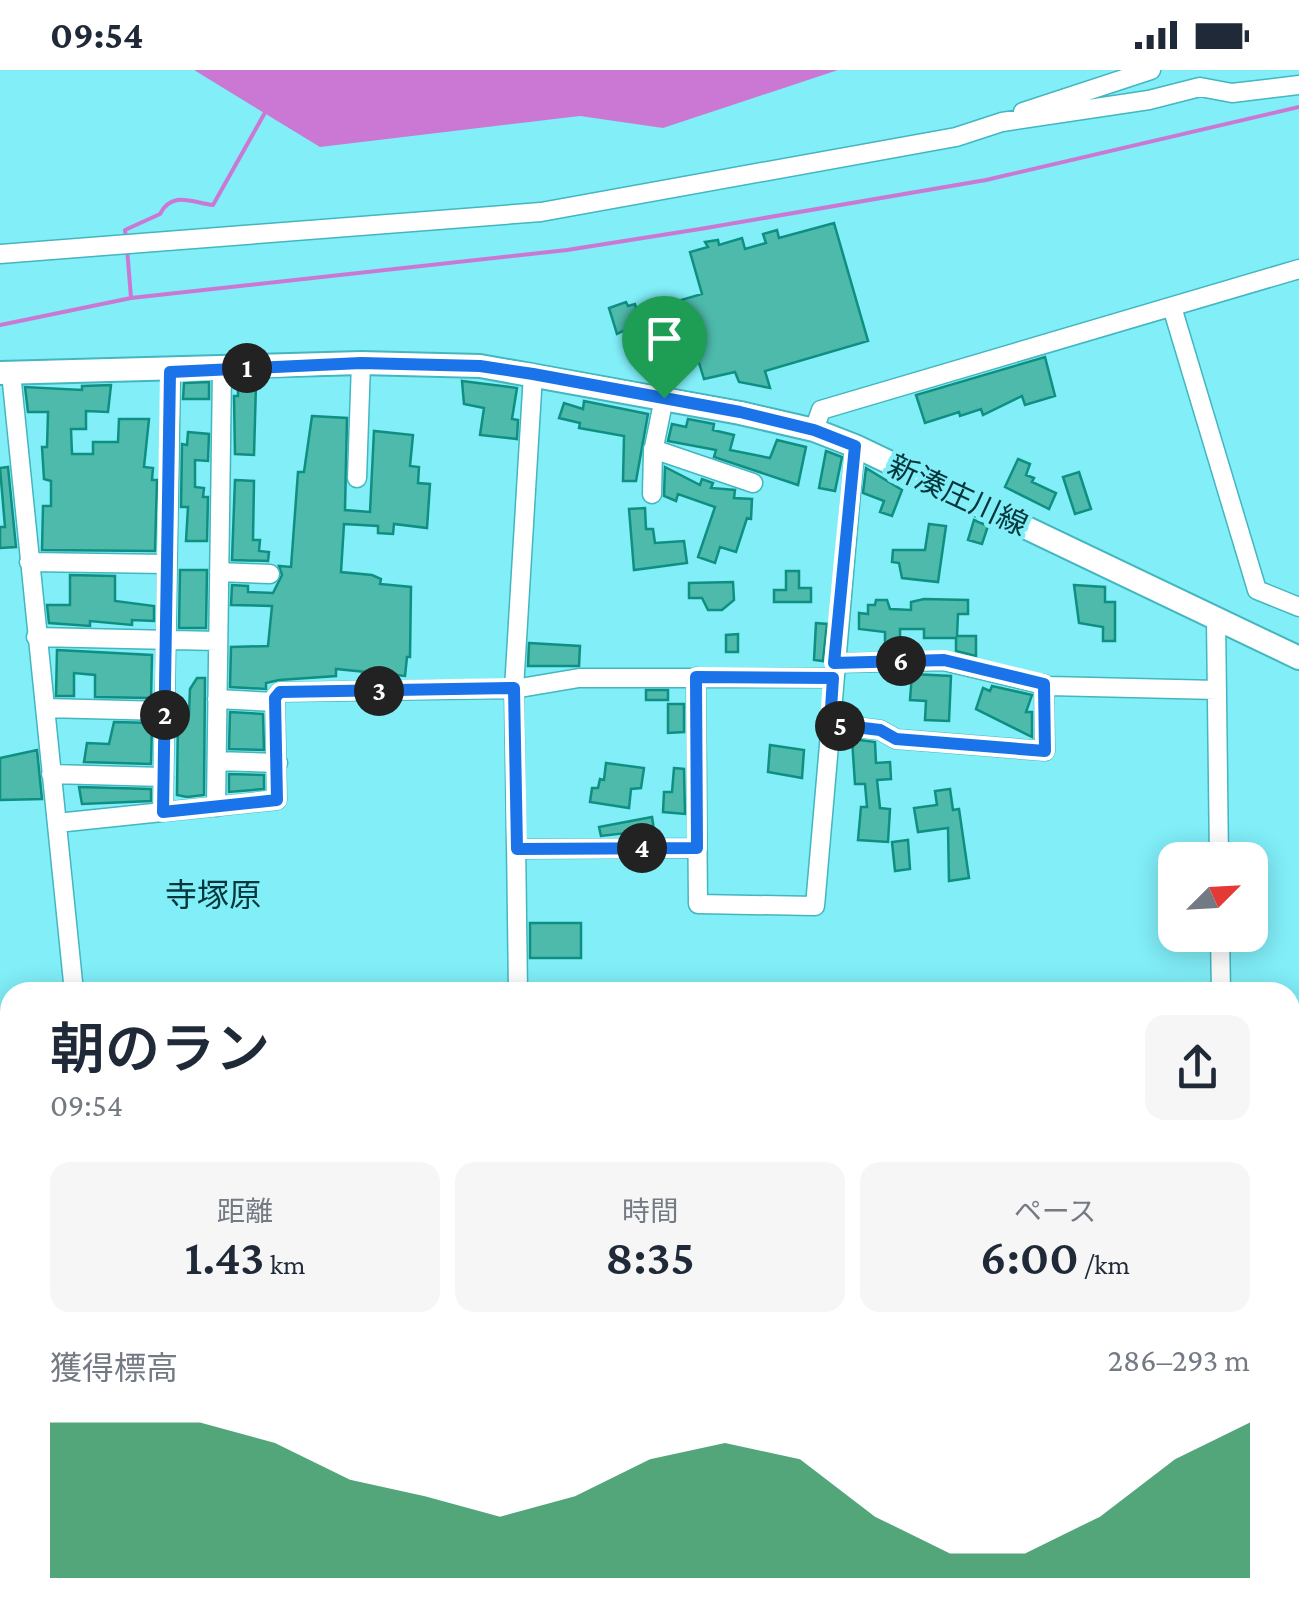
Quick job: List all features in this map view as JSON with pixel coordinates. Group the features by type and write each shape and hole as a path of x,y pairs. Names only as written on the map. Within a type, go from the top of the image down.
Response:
{"main road":[{"name":"新湊庄川線","path":"5,373 170,372 361,363 480,366 664,398 814,430 1296,654"}],"street":[{"path":"0,254 541,212 956,137 1002,122 1044,102 1151,70"},
{"path":"1002,122 1149,100 1200,87 1232,93 1299,85"},
{"path":"814,430 822,410 1299,269"},
{"path":"1172,307 1257,590 1299,607"},
{"path":"357,478 361,363"},
{"path":"216,806 222,370"},
{"path":"163,812 170,372"},
{"path":"5,373 46,708 73,982"},
{"path":"518,982 514,688 533,374"},
{"path":"652,494 654,449 664,398"},
{"path":"696,677 698,904 814,906 855,446"},
{"path":"654,449 753,483"},
{"path":"29,562 167,564"},
{"path":"219,572 270,574"},
{"path":"1216,618 1220,842"},
{"path":"36,637 218,641"},
{"path":"217,700 514,688 579,678 834,671 944,660 1044,684 1217,690"},
{"path":"830,724 880,730 896,739 1045,751 1044,684"},
{"path":"56,823 277,800 278,697"},
{"path":"46,708 165,711"},
{"path":"216,761 278,763"},
{"path":"51,774 164,777"},
{"path":"517,849 697,848"},
{"path":"1220,952 1221,982"}],"shaded area":[{"path":"194,70 838,70 663,128 580,116 320,147"}],"building":[{"path":"834,223 868,341 765,371 770,388 739,382 735,372 704,379 688,327 665,334 657,307 702,294 690,252 708,247 705,242 718,240 719,245 742,238 745,249 766,243 763,234 777,230 779,238"},
{"path":"626,302 628,306 635,304 640,322 617,334 609,308"},
{"path":"1045,357 1055,396 1025,405 1022,396 983,415 981,409 960,416 959,412 925,423 916,395"},
{"path":"462,381 517,388 512,419 518,420 517,439 480,435 484,408 464,404"},
{"path":"209,382 209,399 183,399 184,383"},
{"path":"238,383 256,384 254,455 235,454 234,396 238,396"},
{"path":"111,385 108,412 86,411 86,429 71,429 72,454 93,454 93,442 118,442 119,419 149,419 144,467 153,468 152,480 157,480 155,551 42,550 43,506 51,506 51,481 44,479 42,447 47,447 48,412 28,412 25,387 82,390 82,386"},
{"path":"584,401 648,414 636,481 623,481 624,436 579,428 580,423 559,418 564,403 583,409"},
{"path":"312,416 347,418 345,510 370,512 374,431 413,435 410,466 419,467 418,483 430,484 427,528 394,524 393,534 378,533 378,526 344,524 341,572 372,575 381,579 380,584 411,587 410,657 405,676 336,669 336,676 279,680 266,683 266,689 230,687 231,647 268,646 272,606 231,605 232,585 248,586 248,592 273,593 282,575 279,566 291,567 298,472 304,472"},
{"path":"688,419 714,424 713,430 734,435 730,450 770,458 777,440 806,447 798,485 714,457 716,450 668,441 672,424 686,427"},
{"path":"188,432 209,434 208,461 195,460 195,487 204,488 203,497 208,497 207,541 186,541 188,507 181,507 182,444 187,445"},
{"path":"826,451 842,457 835,491 819,488"},
{"path":"1018,459 1030,464 1026,475 1034,478 1032,482 1056,493 1049,509 1005,487"},
{"path":"8,467 16,547 0,548 0,527 5,527 0,468"},
{"path":"665,467 700,485 702,479 713,483 711,488 735,490 734,498 752,499 751,519 747,518 736,552 720,547 715,563 698,557 715,507 678,494 676,501 664,496"},
{"path":"866,468 902,490 892,516 880,512 884,501 863,493"},
{"path":"1079,472 1091,509 1075,514 1063,477"},
{"path":"235,480 254,481 253,540 260,540 259,551 269,552 268,561 232,560"},
{"path":"645,508 646,529 653,529 655,543 684,541 687,563 634,570 629,509"},
{"path":"974,520 988,526 982,544 968,540"},
{"path":"929,524 946,526 938,582 902,578 899,563 892,562 893,550 925,550"},
{"path":"180,570 207,570 206,628 179,628"},
{"path":"786,571 799,571 799,588 811,588 811,602 774,602 774,590 786,590"},
{"path":"70,575 115,576 115,601 154,606 154,621 132,620 132,625 90,621 90,626 49,623 47,605 70,605"},
{"path":"733,582 734,600 722,610 708,610 702,598 689,598 689,583"},
{"path":"1074,585 1105,587 1105,602 1115,602 1115,641 1103,641 1103,627 1079,623"},
{"path":"876,600 887,600 890,609 911,610 911,602 968,600 968,614 958,614 957,636 976,636 976,656 956,651 956,638 924,638 924,629 900,629 900,649 885,650 885,632 859,629 859,613 868,614 868,605 875,605"},
{"path":"816,623 827,624 823,661 814,660"},
{"path":"738,634 738,652 726,652 726,635"},
{"path":"529,643 580,646 579,666 528,666"},
{"path":"57,650 152,655 151,698 95,697 95,675 74,673 74,696 56,696"},
{"path":"912,674 951,676 949,721 925,720 926,701 910,700"},
{"path":"197,678 205,678 204,795 187,797 177,795 178,712 189,713 190,689"},
{"path":"992,686 1032,695 1026,712 1032,712 1032,737 976,709 983,688 990,691"},
{"path":"646,690 668,690 668,700 646,700"},
{"path":"668,704 684,704 684,732 668,733"},
{"path":"230,712 263,714 264,750 229,749"},
{"path":"114,722 152,723 151,764 84,762 87,743 109,744"},
{"path":"852,739 875,742 876,763 890,762 891,779 877,780 880,808 890,809 888,842 858,840 861,807 867,807 865,784 855,784"},
{"path":"770,745 804,750 802,778 768,772"},
{"path":"37,750 42,799 0,800 0,758"},
{"path":"606,763 644,768 641,788 631,789 629,808 590,802 592,788 598,788 600,779 604,780"},
{"path":"674,768 684,769 685,814 663,812 664,792 672,792"},
{"path":"229,774 264,775 264,789 229,792"},
{"path":"79,787 151,789 151,801 82,804"},
{"path":"950,789 953,810 959,809 969,878 949,881 948,828 918,832 914,808 937,805 935,791"},
{"path":"652,817 654,830 601,836 599,827"},
{"path":"908,840 910,869 895,871 892,842"},
{"path":"530,923 581,923 581,958 530,958"}],"waterway":[{"path":"0,325 131,298 567,250 700,229 986,180 1299,107"},
{"path":"126,239 125,230 160,214 170,202 213,205 267,109"},
{"path":"127,248 131,298"}],"district":[{"name":"寺塚原","path":"213,895"}],"route":[{"path":"361,363 480,366 664,398 814,430 855,446 834,663 944,660 983,666 1044,684 1045,751 896,739 880,730 830,724 833,678 696,677 697,848 517,849 514,688 280,692 275,698 277,800 163,812 170,372 361,363"}]}
